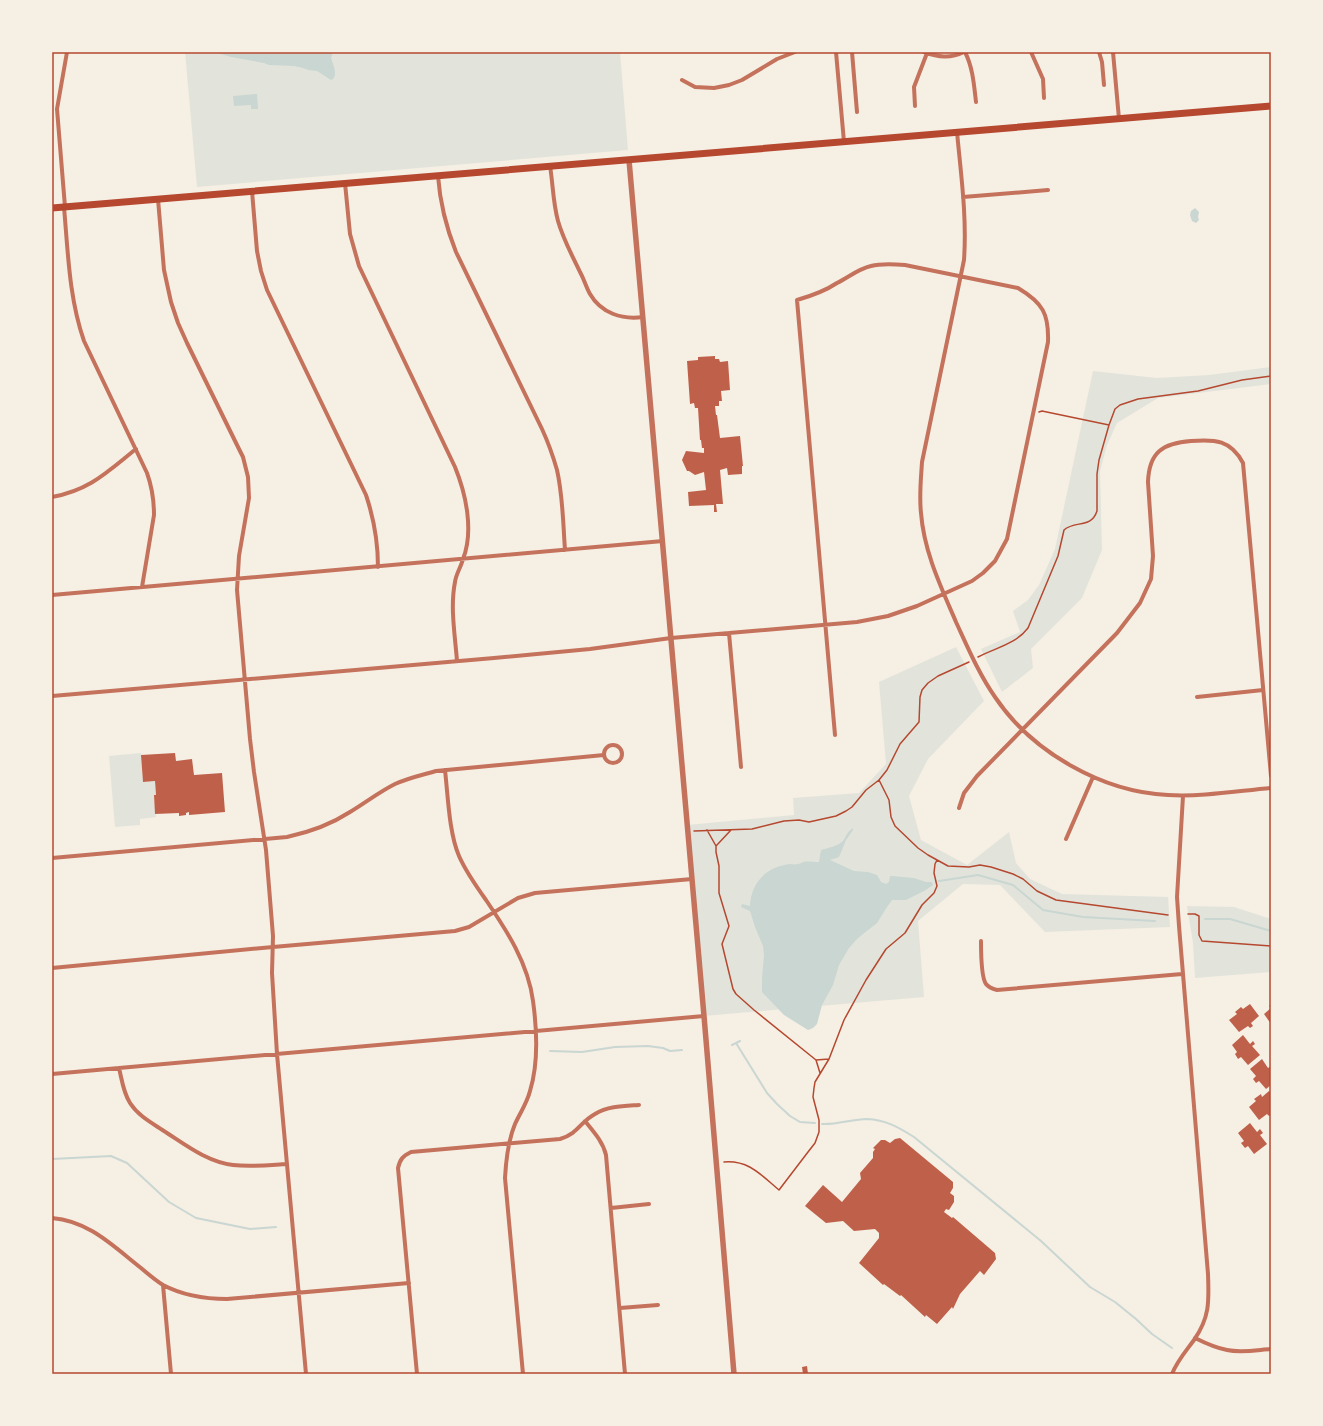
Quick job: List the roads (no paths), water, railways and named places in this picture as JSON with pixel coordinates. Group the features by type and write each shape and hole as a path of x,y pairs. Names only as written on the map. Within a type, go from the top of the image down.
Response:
{"main road":[{"path":"52,208 1271,106"}],"street":[{"path":"67,52 57,109 72,292 84,341 151,483 154,504 151,534 142,587"},
{"path":"682,80 695,88 714,88 728,85 742,80 777,59 795,52"},
{"path":"836,52 844,142"},
{"path":"852,52 857,112"},
{"path":"914,106 914,86 926,53 947,57 965,52 970,62 976,102"},
{"path":"1031,52 1042,79 1044,98"},
{"path":"1099,52 1102,62 1104,85"},
{"path":"1113,52 1119,119"},
{"path":"957,132 966,239 962,277 922,462 920,513 923,534 929,555 981,677 1011,718 1023,729 1061,760 1093,777 1123,788 1145,793 1183,796 1271,788"},
{"path":"629,160 734,1374"},
{"path":"550,166 558,222 590,293 595,301 606,311 625,318 643,317"},
{"path":"438,176 443,212 456,252 539,422 552,452 560,490 565,550"},
{"path":"345,183 350,234 359,266 455,467 465,496 468,526 464,559 455,581 453,600 458,661"},
{"path":"963,197 1048,190"},
{"path":"252,191 257,251 267,290 366,495 375,528 378,550 378,567"},
{"path":"158,199 164,270 171,302 178,323 241,452 248,477 248,498 237,579 254,772 264,839 273,936 272,973 277,1054 306,1374"},
{"path":"52,696 590,649 671,638 825,626 888,616 917,606 972,581 983,573 995,561 1007,539 1048,342 1048,327 1042,308 1032,297 1018,288 905,265 880,264 856,271 837,283 810,296 797,300 825,626 835,735"},
{"path":"960,808 964,793 977,776 1117,633 1140,603 1150,579 1153,556 1148,470 1151,462 1162,448 1177,442 1210,440 1222,442 1235,450 1240,456 1243,464 1271,776"},
{"path":"52,497 77,491 95,481 136,449"},
{"path":"52,595 662,541"},
{"path":"729,633 740,767"},
{"path":"1197,697 1263,690"},
{"path":"612,745 620,749 622,755 618,761 612,762 606,759 604,755 606,748 612,745"},
{"path":"52,858 287,837 319,828 340,818 395,784 410,778 445,770 604,755"},
{"path":"445,770 452,833 458,855 469,876 509,936 525,967 533,1001 536,1048 534,1078 530,1092 509,1143 505,1178 523,1374"},
{"path":"1066,839 1093,777"},
{"path":"1172,1374 1182,1355 1195,1338 1207,1314 1209,1303 1177,897 1183,796"},
{"path":"52,968 455,931 469,927 518,898 535,893 692,879"},
{"path":"981,941 986,984 997,990 1182,974"},
{"path":"52,1074 704,1016"},
{"path":"119,1068 124,1091 128,1101 135,1110 144,1118 195,1151 210,1159 232,1165 255,1166 287,1164"},
{"path":"417,1374 398,1168 399,1161 411,1152 560,1139 569,1136 578,1130 585,1121 594,1114 603,1110 639,1105"},
{"path":"585,1121 598,1136 604,1147 606,1155 625,1374"},
{"path":"611,1208 649,1204"},
{"path":"52,1218 62,1218 79,1224 103,1237 163,1285 183,1294 205,1299 227,1299 409,1283"},
{"path":"163,1285 171,1374"},
{"path":"620,1308 658,1305"},
{"path":"1195,1338 1229,1351 1242,1352 1271,1349"}],"waterway":[{"path":"939,881 978,875 1013,885 1043,910 1083,917 1155,921"},
{"path":"1205,919 1230,919 1271,931"},
{"path":"732,1045 740,1041"},
{"path":"736,1043 767,1093 777,1104 790,1116 800,1122 815,1123"},
{"path":"550,1051 582,1052 615,1047 648,1046 663,1048 670,1051 682,1050"},
{"path":"822,1124 833,1124 867,1119 892,1125 914,1137 1041,1241 1090,1287 1115,1302 1152,1334 1172,1348"},
{"path":"52,1159 111,1156 127,1163 169,1202 196,1218 250,1229 276,1227"}]}
